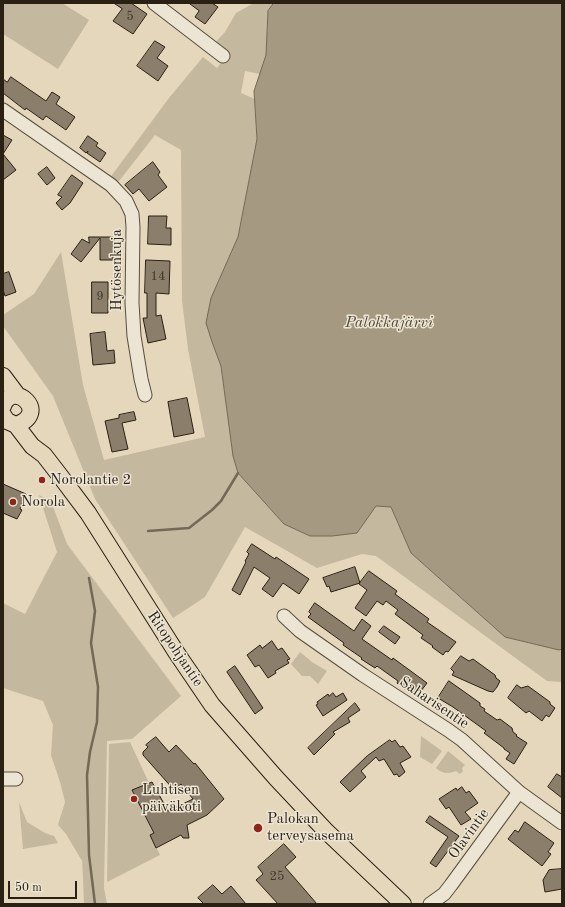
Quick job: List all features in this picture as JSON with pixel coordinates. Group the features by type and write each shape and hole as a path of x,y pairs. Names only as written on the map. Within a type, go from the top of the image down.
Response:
{"main road":[{"name":"Ritopohjantie","path":"3,376 10,413 32,446 44,455 88,513 176,652 212,705 276,778 325,830 403,904"},
{"name":"Ritopohjantie","path":"325,830 342,857 361,880 386,904"}],"street":[{"path":"154,3 223,56"},
{"name":"Hytösenkuja","path":"3,110 111,185 126,202 132,214 134,227 132,303 134,336 145,395"},
{"name":"Saharisentie","path":"284,616 300,631 363,675 462,740 519,792 562,823"},
{"name":"Olavintie","path":"430,904 442,899 519,792"}],"shaded area":[{"path":"3,3 62,3 89,20 58,69 3,34"},
{"path":"254,3 274,3 268,11 266,55 260,74 245,71 241,93 255,99 257,139 238,237 211,298 207,323 221,366 233,456 238,473 284,524 310,536 332,536 357,533 376,506 391,507 411,553 505,637 559,650 562,649 562,682 547,681 376,556 362,554 317,568 245,527 205,597 173,618 95,499 53,396 3,326 3,315 34,294 61,252 83,385 104,460 205,437 188,349 182,301 181,150 155,135 116,185 109,179 169,98 203,57 217,68 224,59 213,45 225,32 236,13"},
{"path":"39,495 51,501 67,544 181,696 132,739 107,741 104,888 107,904 84,904 82,856 82,861 66,834 58,825 65,802 51,755 53,725 43,701 3,688 3,603 25,614 57,552"},
{"path":"300,652 312,662 327,671 318,684 310,676 302,676 291,664"},
{"path":"421,736 442,751 432,764 420,757"},
{"path":"130,742 149,783 132,791 154,833 150,835 160,855 107,882 109,744"},
{"path":"448,751 465,765 460,774 456,771 451,773 443,772 436,768"},
{"path":"19,802 27,822 45,833 54,836 58,843 23,849"}],"water":[{"name":"Palokkajärvi","path":"274,3 562,3 562,649 559,650 505,637 411,553 391,507 376,506 357,533 332,536 310,536 284,524 238,473 233,456 221,366 206,323 211,298 238,237 257,139 254,91 266,55 268,11"}],"building":[{"path":"114,3 131,3 147,14 133,34 113,21 122,9"},
{"path":"189,3 212,3 218,7 205,24 195,17 199,11"},
{"path":"155,41 165,47 157,58 168,66 158,81 137,66"},
{"path":"11,77 46,101 52,92 60,97 56,104 75,117 66,130 46,116 43,120 26,108 25,110 3,93 3,79 7,82"},
{"path":"3,135 12,140 3,154"},
{"path":"88,136 98,143 96,146 106,153 100,162 87,153 88,151 86,153 80,148"},
{"path":"3,154 16,170 3,180"},
{"path":"153,162 160,172 158,175 167,187 149,201 139,189 133,194 125,185"},
{"path":"47,167 55,178 47,185 38,174"},
{"path":"72,175 83,183 70,203 62,210 56,203 62,197 58,195"},
{"path":"149,216 167,216 166,228 171,228 171,245 148,244"},
{"path":"89,237 113,237 113,260 100,260 100,238 81,262 71,254 82,239 89,243"},
{"path":"146,260 170,261 169,294 156,293 156,316 161,315 166,339 148,343 143,318 147,318 147,293 145,293"},
{"path":"9,272 16,292 5,296 3,290 3,274"},
{"path":"92,282 108,282 108,313 92,313"},
{"path":"105,332 107,351 114,350 115,363 93,365 90,334"},
{"path":"187,398 194,433 174,437 168,402"},
{"path":"134,412 136,420 122,423 128,449 112,452 105,421 119,418 119,415"},
{"name":"Norola","path":"3,484 26,494 20,509 22,510 17,519 3,513"},
{"path":"252,544 275,559 276,557 309,579 299,594 283,583 273,597 262,589 270,578 254,567 240,595 232,590 246,562 245,561 249,554 247,552"},
{"path":"355,567 360,583 331,592 329,586 327,587 323,578"},
{"path":"369,571 397,591 395,594 429,619 427,622 456,642 448,652 446,651 443,655 421,638 423,635 395,614 398,610 386,601 383,605 377,601 366,616 355,608 367,590 359,584"},
{"path":"315,603 354,631 362,619 371,626 362,639 392,660 393,658 427,683 421,691 419,689 416,694 406,687 405,689 397,683 398,681 377,666 375,668 361,659 362,658 343,645 344,643 308,617 311,614 309,612"},
{"path":"384,626 400,637 395,644 379,632"},
{"path":"272,641 278,650 282,648 290,659 287,660 289,663 275,671 276,673 268,678 259,665 255,667 247,655 260,645 262,648"},
{"path":"461,656 469,661 473,659 495,675 500,681 493,692 452,675 454,672 451,669"},
{"path":"235,666 263,708 255,714 227,672"},
{"path":"449,681 480,703 480,706 485,709 484,711 497,720 500,719 512,728 513,732 517,735 516,736 527,743 514,764 506,759 510,753 484,733 486,731 438,698"},
{"path":"517,685 521,688 528,686 550,702 550,704 555,708 549,717 546,715 542,721 529,711 526,713 508,698"},
{"path":"333,693 336,697 343,693 347,700 323,716 316,705 318,704 317,702 328,694 329,696"},
{"path":"355,703 360,710 348,718 350,722 333,732 335,734 314,755 308,748"},
{"path":"156,737 169,752 176,745 194,764 195,763 224,799 207,815 187,825 189,838 183,838 181,835 156,848 150,835 154,833 132,790 152,782 168,811 193,799 181,784 174,790 143,755 143,752 148,747 146,745"},
{"path":"390,740 392,742 395,740 400,747 403,746 411,757 400,763 405,772 399,777 397,774 394,775 384,759 379,761 376,757 361,771 366,777 350,792 340,782 367,756"},
{"path":"557,774 562,777 562,798 548,787"},
{"path":"462,787 466,793 469,791 478,803 465,812 471,819 461,825 449,807 446,809 439,799 456,788 457,790"},
{"path":"430,816 459,836 436,867 430,863 448,837 426,822"},
{"path":"525,822 554,843 548,852 551,854 542,866 508,839 515,830 518,832"},
{"path":"284,844 296,857 285,867 317,904 278,904 256,880 263,874 258,867"},
{"path":"562,869 562,889 545,892 543,880 549,870"},
{"path":"213,885 222,894 231,886 246,904 204,904 198,898"}],"waterway":[{"path":"148,531 189,528 221,501 238,473"},
{"path":"89,578 95,611 91,643 98,687 97,722 90,752 87,775 89,855 95,904"}],"place":[{"name":"Norolantie 2","path":"42,480"},
{"name":"Norola","path":"13,502"},
{"name":"Luhtisen päiväkoti","path":"134,799"},
{"name":"Palokan terveysasema","path":"258,828"}]}
